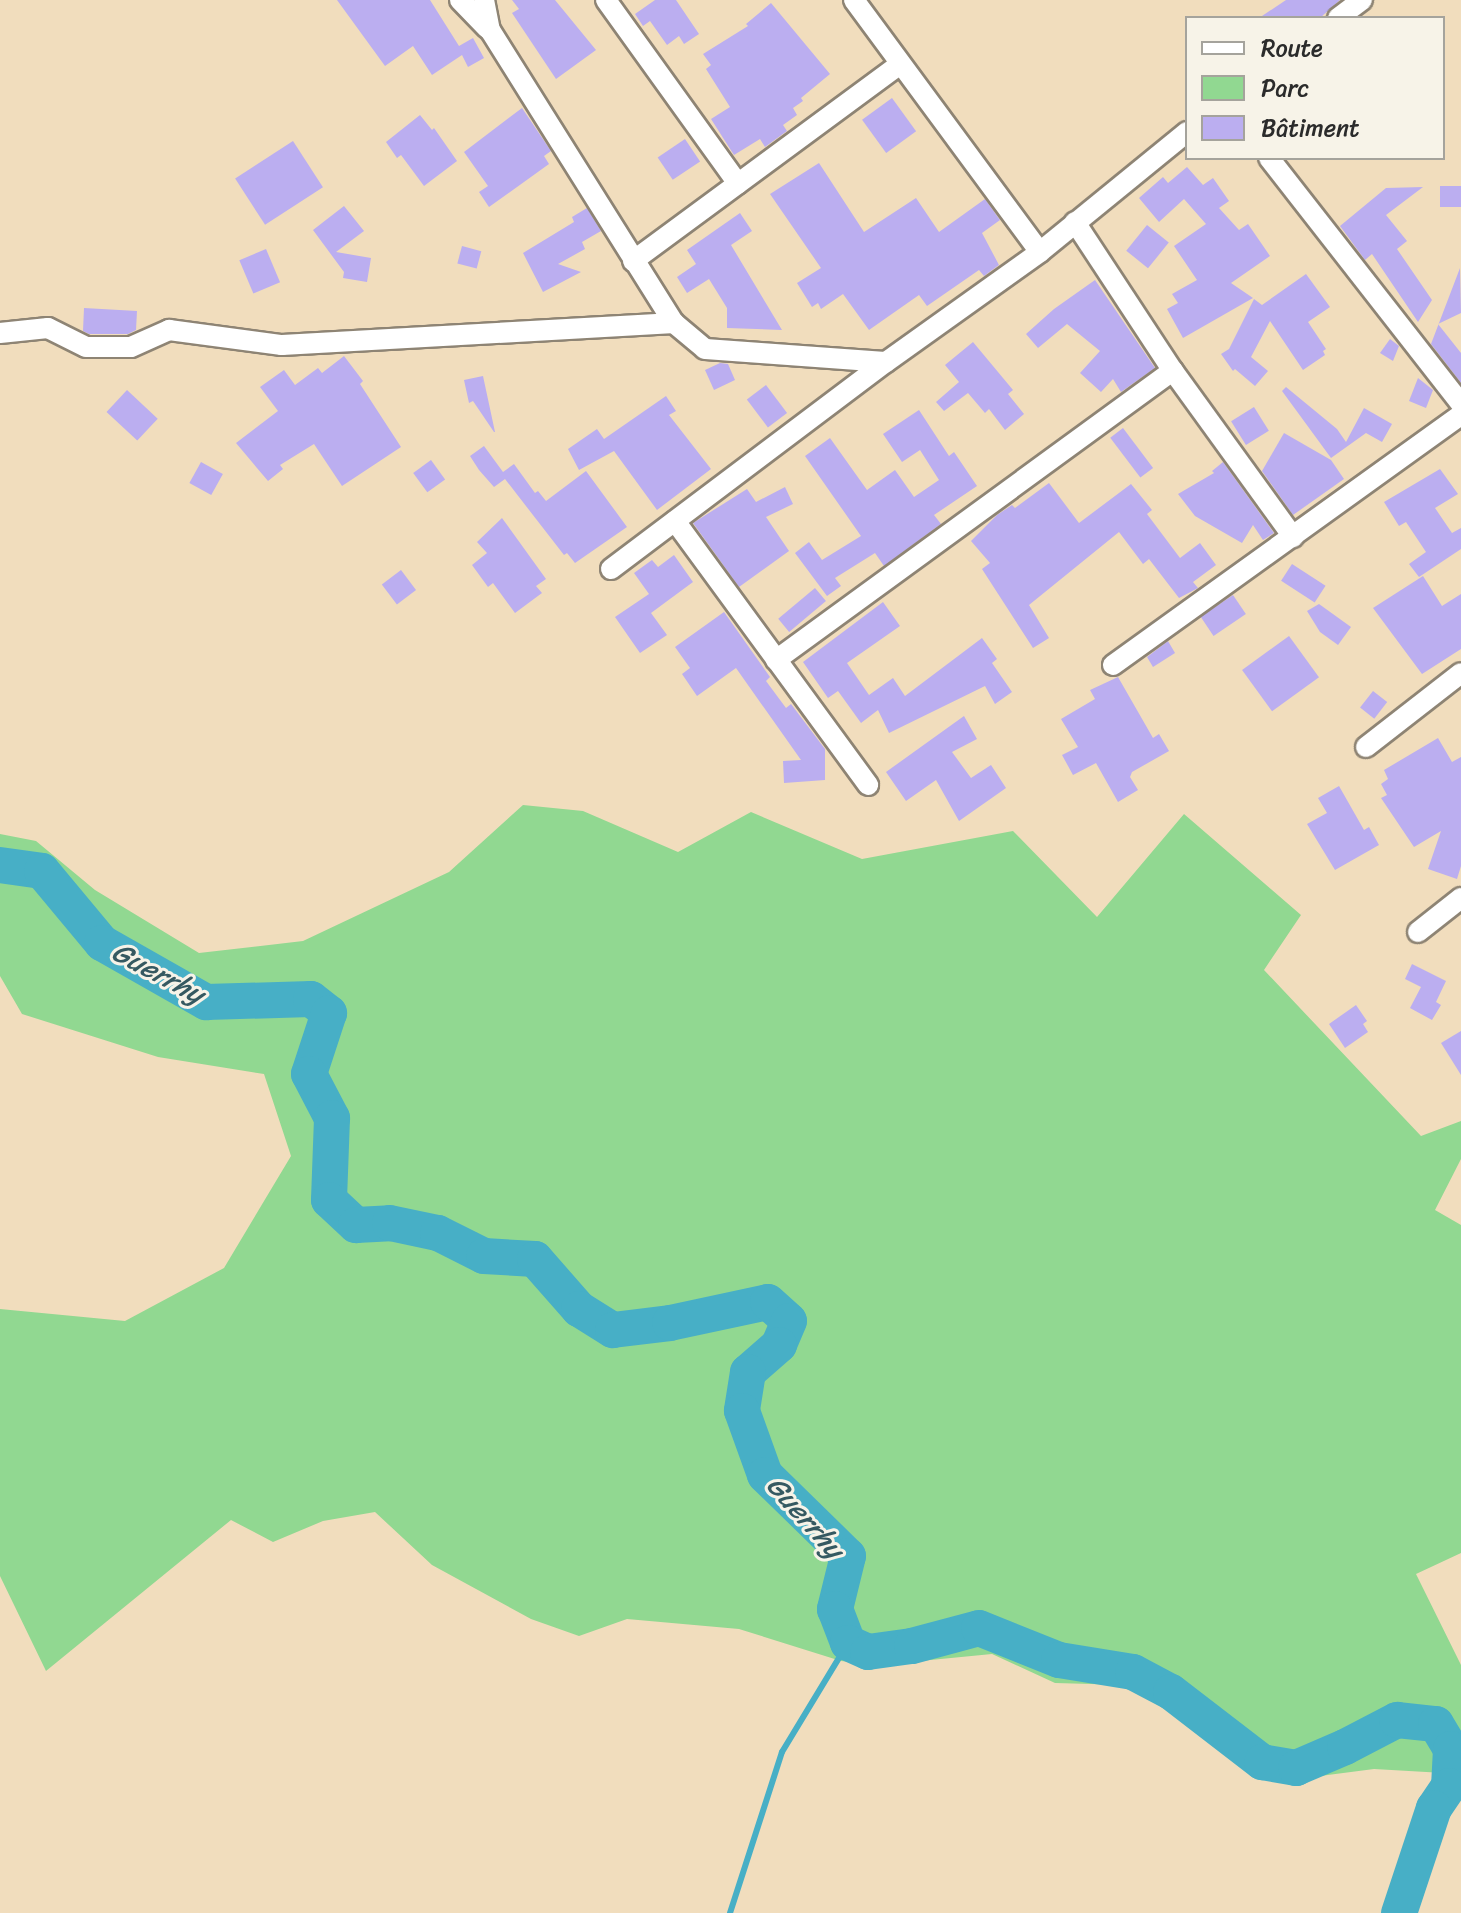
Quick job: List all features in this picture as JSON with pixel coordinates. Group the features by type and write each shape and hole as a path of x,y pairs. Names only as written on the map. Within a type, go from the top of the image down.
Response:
{"street":[{"path":"460,0 490,30 674,323 705,349 886,362"},
{"path":"484,0 490,30"},
{"path":"606,0 738,184"},
{"path":"854,0 1040,252"},
{"path":"1341,16 1362,0"},
{"path":"633,261 900,64"},
{"path":"611,569 886,362 1040,252 1185,134"},
{"path":"1271,160 1461,404"},
{"path":"1075,222 1173,371 1293,537"},
{"path":"0,333 48,328 86,347 131,347 169,330 282,345 674,323"},
{"path":"776,660 1173,371"},
{"path":"1113,665 1461,415"},
{"path":"675,521 868,785"},
{"path":"1366,747 1461,673"},
{"path":"1418,932 1461,898"}],"green space":[{"path":"523,805 583,811 678,852 751,812 862,859 1013,831 1097,917 1184,814 1301,915 1264,970 1421,1136 1461,1121 1461,1159 1435,1210 1461,1225 1461,1553 1416,1574 1461,1665 1461,1774 1374,1769 1297,1779 1258,1775 1157,1695 1127,1685 1055,1683 992,1654 879,1665 841,1661 739,1629 627,1619 579,1636 531,1619 432,1565 375,1512 323,1521 273,1542 231,1520 46,1671 0,1576 0,1309 125,1321 224,1268 291,1156 264,1074 158,1057 22,1014 0,976 0,834 36,841 95,890 199,953 303,941 449,872"}],"building":[{"path":"337,0 430,0 459,46 473,38 484,58 468,67 462,55 432,75 413,46 385,66"},
{"path":"512,0 555,0 596,50 556,79 512,13 519,9"},
{"path":"655,0 676,0 699,34 684,44 679,36 667,45 650,21 643,26 635,14"},
{"path":"1286,0 1340,0 1322,16 1262,16"},
{"path":"771,3 830,74 793,108 797,115 783,125 787,131 765,147 760,139 734,155 711,119 730,107 706,69 711,65 703,54 748,26 746,24"},
{"path":"892,98 916,131 886,153 862,120"},
{"path":"522,108 551,151 544,156 549,164 489,207 479,192 488,186 464,152"},
{"path":"420,115 432,130 434,128 457,161 424,186 401,155 397,158 386,142"},
{"path":"685,139 700,161 673,180 658,157"},
{"path":"293,141 323,187 265,225 235,179"},
{"path":"819,163 864,232 916,198 939,232 985,199 1000,220 982,233 999,265 984,276 979,270 927,306 919,295 869,330 843,294 821,309 818,303 812,307 797,283 821,268 770,194"},
{"path":"1187,167 1203,185 1213,178 1229,201 1219,208 1239,230 1248,224 1270,256 1231,283 1253,298 1183,338 1167,309 1178,303 1172,294 1197,280 1174,246 1206,224 1184,199 1159,222 1139,198 1163,177 1168,183"},
{"path":"1440,186 1461,186 1461,207 1440,207"},
{"path":"1423,187 1386,215 1407,241 1397,249 1432,300 1418,322 1372,254 1365,260 1340,226 1386,188"},
{"path":"344,206 364,231 336,252 371,258 367,282 343,278 344,272 313,230"},
{"path":"587,208 601,231 582,242 585,249 558,264 581,272 543,292 523,253 574,222 572,217"},
{"path":"740,213 752,231 731,245 782,330 727,328 727,308 709,279 687,293 677,277 696,264 687,250"},
{"path":"1147,225 1169,243 1148,268 1126,251"},
{"path":"462,246 481,251 477,269 457,263"},
{"path":"266,249 280,282 253,293 239,260"},
{"path":"1460,268 1461,313 1439,324"},
{"path":"1306,274 1330,307 1308,322 1326,349 1323,351 1325,355 1303,370 1270,321 1251,357 1268,371 1255,386 1235,369 1233,371 1221,354 1229,349 1254,299 1262,305"},
{"path":"1095,280 1155,368 1121,392 1113,379 1101,392 1080,373 1100,351 1067,324 1038,348 1026,334 1054,309"},
{"path":"84,308 137,311 136,330 128,334 89,334 83,331"},
{"path":"1438,325 1461,353 1461,383 1431,344"},
{"path":"1390,339 1399,346 1393,361 1380,353"},
{"path":"973,342 1013,390 1008,394 1024,414 1005,430 989,409 985,413 968,393 944,411 936,402 959,382 945,365"},
{"path":"344,356 363,381 360,384 401,447 342,486 314,444 280,465 283,469 268,481 236,443 278,411 260,387 284,370 295,385 318,368 322,373"},
{"path":"720,363 728,364 735,380 714,390 705,370"},
{"path":"483,376 495,432 473,401 469,403 464,380"},
{"path":"1418,378 1433,390 1426,408 1409,401"},
{"path":"766,385 787,413 768,427 747,399"},
{"path":"1286,387 1337,429 1346,442 1364,408 1392,424 1382,442 1366,433 1331,458 1282,391"},
{"path":"127,390 158,419 137,441 107,412"},
{"path":"666,396 676,411 669,415 711,469 657,510 614,451 579,470 568,449 597,429 604,439"},
{"path":"1254,407 1269,431 1246,445 1231,421"},
{"path":"919,410 949,456 954,452 977,486 934,515 941,524 884,566 875,553 835,578 841,586 827,596 795,553 809,542 822,560 861,536 805,456 830,438 867,490 895,470 914,497 939,480 920,450 902,462 883,434"},
{"path":"1123,428 1153,468 1140,478 1110,438"},
{"path":"1284,433 1331,460 1344,479 1293,515 1262,471"},
{"path":"484,446 503,472 514,464 535,493 538,491 546,501 586,471 627,527 575,563 567,553 564,555 505,479 494,487 479,470 470,456"},
{"path":"431,460 445,479 427,492 413,473"},
{"path":"201,462 223,474 211,495 189,483"},
{"path":"1223,462 1274,533 1263,540 1253,525 1242,543 1195,516 1178,494 1214,473 1212,471"},
{"path":"1440,469 1458,494 1435,508 1452,533 1461,528 1461,549 1419,577 1409,564 1426,552 1406,522 1399,526 1384,502"},
{"path":"1049,483 1079,523 1131,484 1152,510 1147,514 1180,558 1200,543 1216,565 1193,582 1198,588 1179,598 1149,559 1143,564 1119,532 1029,605 1049,638 1033,648 982,569 990,563 971,541 997,515 1012,505 1015,508"},
{"path":"785,487 793,504 766,517 789,551 739,587 693,523 747,489 756,502"},
{"path":"502,518 546,579 536,586 542,593 515,613 493,583 488,587 472,565 487,553 477,542"},
{"path":"674,555 693,582 651,613 667,635 640,653 615,617 649,594 634,573 652,560 658,567"},
{"path":"1292,564 1326,586 1315,603 1281,581"},
{"path":"401,570 416,590 397,604 382,584"},
{"path":"1423,576 1442,606 1461,594 1461,649 1422,674 1373,608"},
{"path":"815,588 826,601 789,632 778,619"},
{"path":"1233,595 1246,614 1214,636 1201,617"},
{"path":"883,602 900,626 847,663 869,695 893,678 905,696 982,638 997,659 992,663 1012,692 995,704 985,686 889,733 878,710 861,723 838,691 828,698 803,662"},
{"path":"1319,604 1351,627 1338,645 1320,632 1307,611"},
{"path":"724,612 770,677 766,681 786,708 791,704 825,749 825,780 784,783 783,761 801,760 736,668 697,696 682,674 690,668 675,647"},
{"path":"1289,636 1319,677 1272,711 1242,670"},
{"path":"1168,641 1175,653 1153,667 1147,657"},
{"path":"1118,677 1153,738 1159,734 1169,751 1132,772 1130,777 1138,790 1118,802 1096,763 1073,775 1062,755 1078,747 1061,719 1095,699 1090,690"},
{"path":"1373,691 1387,702 1374,719 1360,708"},
{"path":"964,716 977,739 952,752 971,778 991,765 1006,788 959,821 936,780 906,801 886,772"},
{"path":"1438,738 1452,762 1461,757 1461,866 1457,879 1428,869 1441,831 1414,847 1381,798 1387,795 1381,784 1388,779 1384,770"},
{"path":"1339,786 1364,830 1369,827 1379,845 1335,870 1307,824 1327,813 1318,798"},
{"path":"1412,964 1446,981 1436,1002 1441,1005 1432,1020 1410,1008 1421,987 1405,979"},
{"path":"1356,1005 1367,1021 1363,1024 1368,1032 1345,1048 1329,1024"},
{"path":"1461,1031 1461,1075 1441,1043"}],"waterway":[{"name":"Guerrhy","path":"0,865 42,871 102,943 206,1002 311,999 329,1013 309,1074 332,1118 329,1200 356,1225 390,1223 438,1233 484,1256 535,1259 579,1309 613,1330 670,1323 768,1302 789,1321 779,1345 748,1372 742,1411 765,1475 848,1556 835,1609 848,1643 868,1652 912,1646 979,1628 1059,1660 1133,1672 1171,1692 1262,1762 1296,1768 1397,1720 1436,1724 1451,1749 1449,1786 1434,1808 1399,1913"},
{"path":"730,1913 782,1752 848,1643"}]}
